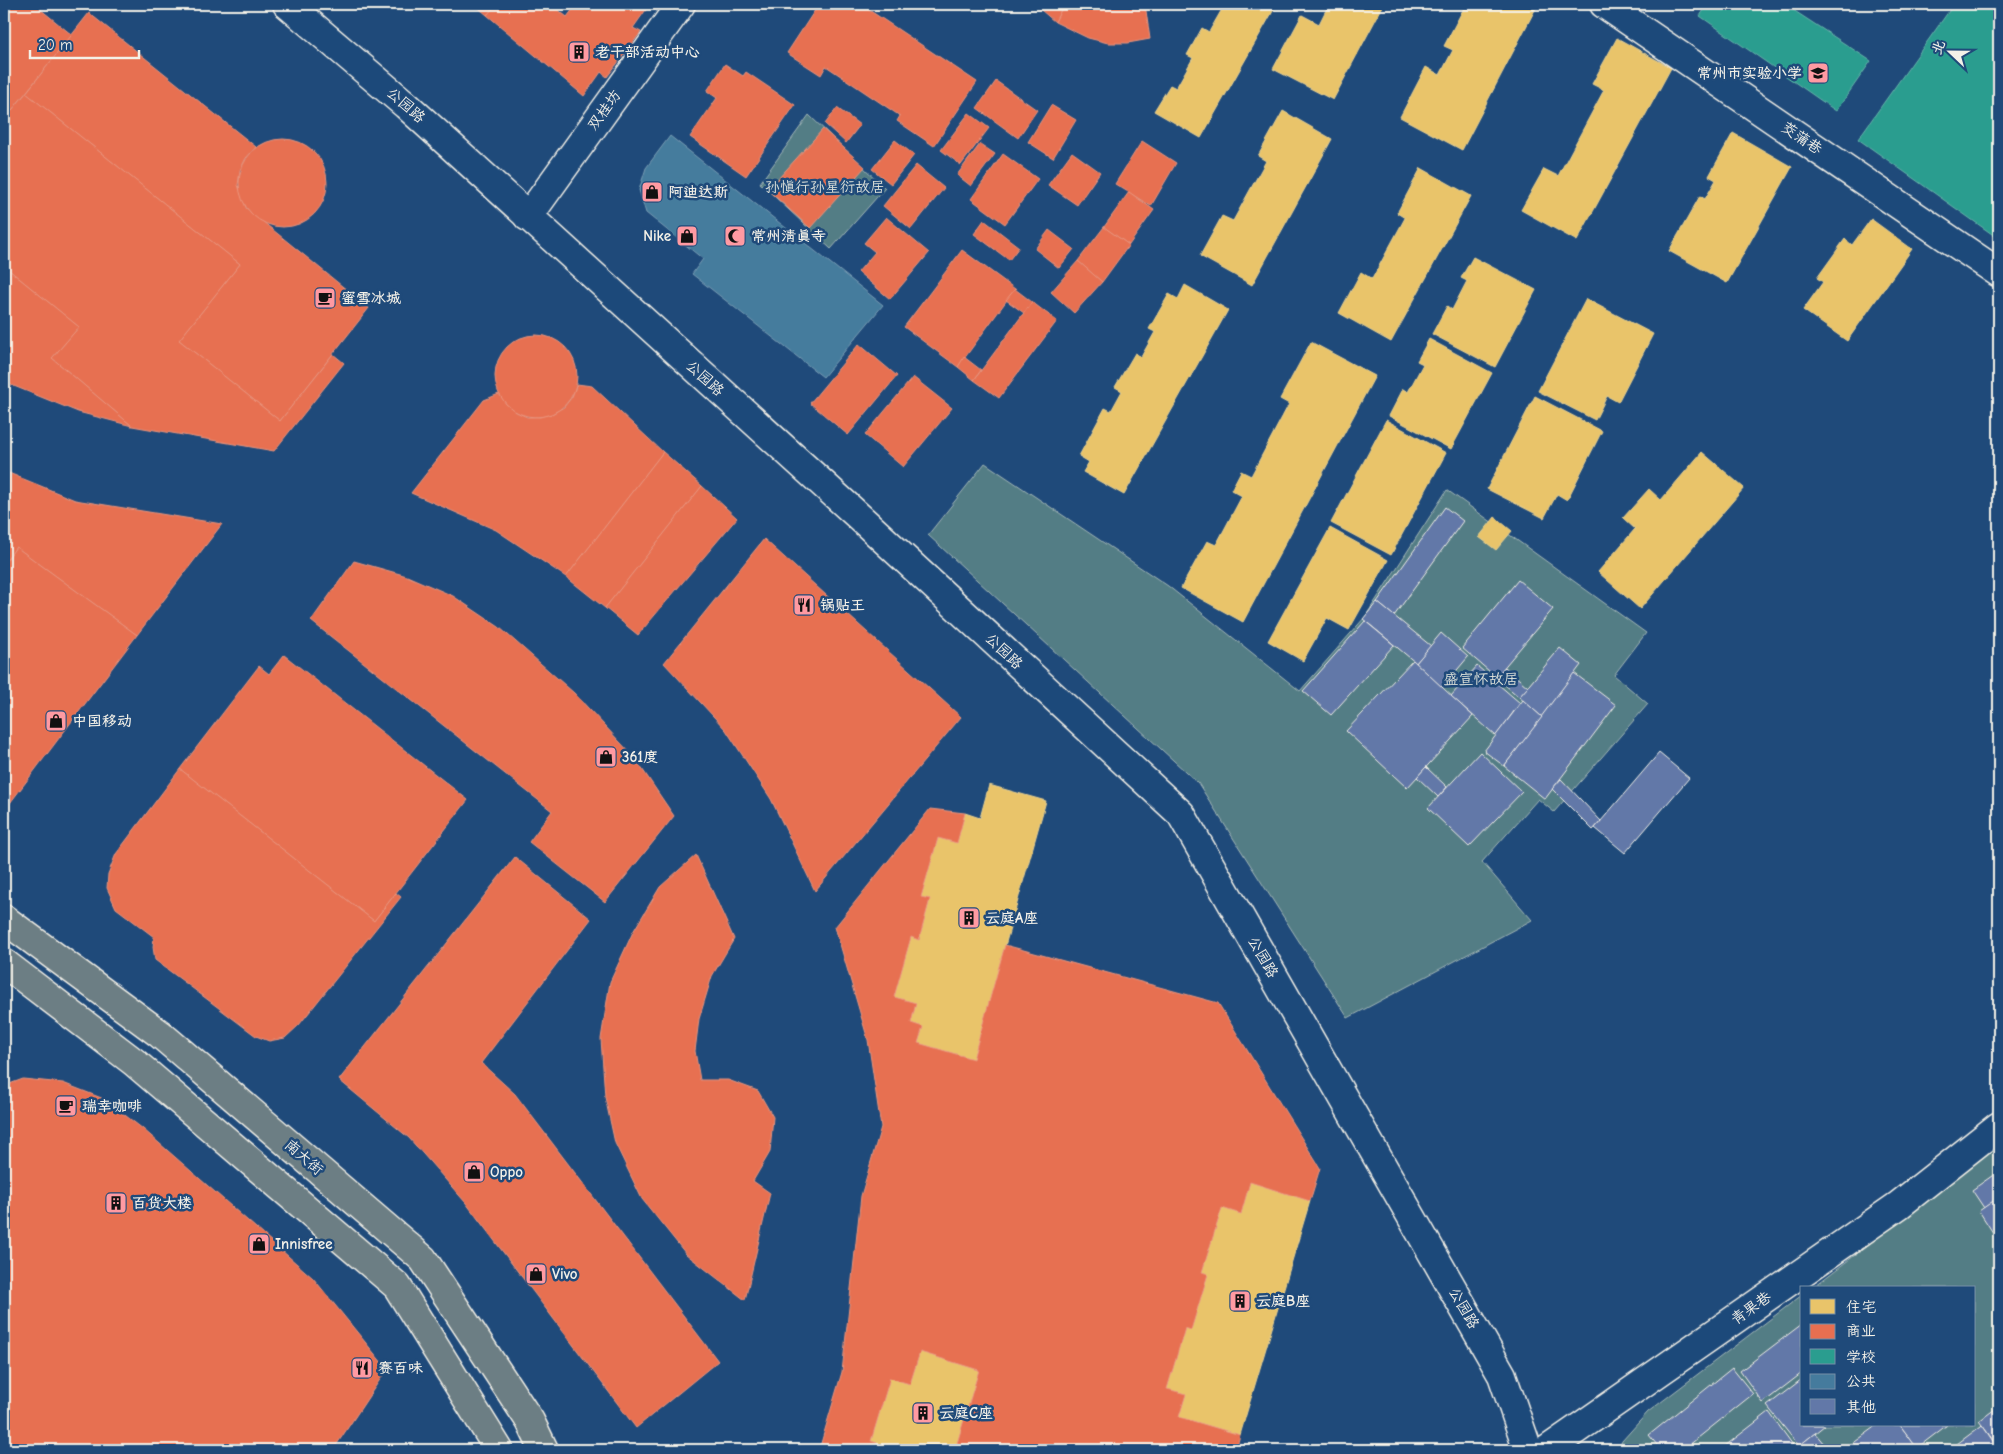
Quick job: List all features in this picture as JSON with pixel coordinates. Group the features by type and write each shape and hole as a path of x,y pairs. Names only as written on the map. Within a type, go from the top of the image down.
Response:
{"main road":[{"name":"南大街","path":"4,921 160,1034 423,1259 530,1421 544,1450"},
{"path":"4,963 134,1062 397,1286 499,1450"}],"street":[{"name":"公园路","path":"287,4 406,105 866,523 1181,814 1502,1375 1528,1450"},
{"name":"双桂坊","path":"528,216 681,4"},
{"name":"茭蒲巷","path":"1604,4 1999,272"},
{"name":"青果巷","path":"1547,1450 1899,1205 1999,1126"}],"green space":[{"name":"孙慎行孙星衍故居","path":"809,115 885,188 831,249 760,183"},
{"name":"盛宣怀故居","path":"985,463 1168,586 1300,691 1365,617 1447,490 1646,633 1614,675 1648,704 1554,812 1538,799 1482,862 1532,920 1348,1018 1198,783 928,535"},
{"path":"1999,1145 1999,1450 1618,1450 1622,1441 1648,1412 1800,1297 1800,1426 1976,1426 1976,1286 1815,1286"}],"building: 住宅":[{"path":"1225,4 1277,4 1201,138 1154,111 1170,85 1176,88 1193,58 1187,55 1202,28 1209,32"},
{"path":"1329,4 1384,4 1333,100 1273,69 1302,15 1319,24"},
{"path":"1466,4 1476,7 1478,4 1538,4 1462,150 1400,117 1426,67 1440,75 1453,50 1444,46"},
{"path":"1617,38 1671,68 1577,241 1521,210 1544,169 1558,176 1604,90 1592,84"},
{"path":"1283,111 1332,139 1252,285 1200,256 1222,216 1233,221 1266,161 1258,156"},
{"path":"1733,133 1792,167 1727,283 1669,251 1700,196 1705,199 1716,180 1709,176"},
{"path":"1421,168 1471,196 1391,342 1339,313 1361,272 1372,279 1405,218 1397,213"},
{"path":"1871,219 1912,249 1847,341 1803,310 1823,282 1817,278 1845,239 1852,245"},
{"path":"1473,257 1536,290 1495,367 1432,334 1447,306 1452,310 1467,281 1461,278"},
{"path":"1185,285 1228,310 1124,495 1083,472 1089,462 1079,456 1105,408 1111,411 1122,391 1115,387 1135,353 1141,357 1155,332 1149,329 1169,294 1178,299"},
{"path":"1586,299 1653,334 1618,402 1607,396 1595,420 1538,391"},
{"path":"1429,339 1492,373 1451,449 1389,416 1403,389 1408,392 1423,364 1417,361"},
{"path":"1311,342 1375,376 1243,622 1181,588 1207,541 1216,545 1242,496 1231,490 1241,471 1251,476 1289,404 1280,399"},
{"path":"1535,396 1602,431 1567,500 1557,494 1544,518 1487,489"},
{"path":"1386,420 1446,453 1391,555 1331,523"},
{"path":"1702,452 1744,488 1640,609 1598,572 1635,529 1623,518 1649,489 1661,500"},
{"path":"1495,517 1512,531 1496,550 1479,537"},
{"path":"1330,528 1388,560 1349,630 1327,618 1303,661 1268,641"},
{"name":"云庭A座","path":"989,785 1046,801 973,1059 918,1043 923,1027 911,1023 916,1003 894,997 911,937 919,940 930,899 921,897 938,838 957,843 965,813 980,818"},
{"name":"云庭B座","path":"1250,1182 1310,1201 1240,1435 1179,1417 1186,1394 1167,1389 1185,1328 1191,1330 1208,1274 1202,1272 1222,1208 1241,1214"},
{"name":"云庭C座","path":"920,1352 979,1370 955,1450 875,1450 877,1443 871,1441 890,1378 910,1384"}],"building: 商业":[{"path":"4,4 34,4 72,35 4,120"},
{"path":"474,4 497,4 487,15"},
{"name":"老干部活动中心","path":"497,4 551,4 567,17 577,4 650,4 633,28 641,32 607,77 601,72 584,96 487,15"},
{"path":"819,4 860,4 977,82 934,146 897,121 900,116 826,66 821,75 787,53"},
{"path":"1034,4 1064,4 1055,22"},
{"path":"1064,4 1145,4 1150,39 1128,43 1108,43 1088,38 1055,22"},
{"path":"89,13 256,147 246,158 240,170 238,185 246,208 369,308 280,421 179,340 240,264 26,93"},
{"path":"725,64 743,76 746,72 795,105 746,176 690,137 717,98 707,91"},
{"path":"996,81 1037,110 1018,138 977,108"},
{"path":"26,93 240,264 179,340 280,421 333,354 344,363 274,451 132,426 52,358 79,327 4,266 4,120"},
{"path":"1051,105 1076,120 1053,158 1028,142"},
{"path":"837,108 860,125 846,143 825,124"},
{"path":"969,113 989,128 961,165 941,150"},
{"path":"823,129 865,167 810,228 768,190"},
{"path":"283,139 300,142 314,152 324,166 327,183 324,200 314,214 300,224 283,227 266,224 252,214 242,200 239,183 242,166 252,152 266,142"},
{"path":"895,140 914,155 891,184 872,169"},
{"path":"1142,141 1176,163 1151,206 1115,184"},
{"path":"980,144 995,154 971,186 957,175"},
{"path":"1072,152 1100,172 1077,205 1048,185"},
{"path":"1003,154 1038,179 1005,224 971,199"},
{"path":"916,165 944,188 911,229 883,206"},
{"path":"1129,192 1154,210 1129,245 1104,227"},
{"path":"886,217 929,253 890,299 858,272 875,252 864,243"},
{"path":"984,220 1019,247 1009,260 974,234"},
{"path":"1104,227 1129,245 1102,282 1078,261"},
{"path":"1049,230 1074,249 1059,268 1035,249"},
{"path":"962,250 1015,289 958,367 904,327"},
{"path":"1078,261 1102,282 1074,313 1051,292"},
{"path":"4,266 79,327 52,358 132,426 78,412 4,382"},
{"path":"1015,289 1032,302 1024,313 1006,300"},
{"path":"1032,302 1057,321 999,398 974,380"},
{"path":"536,335 552,338 565,347 574,360 577,376 574,392 565,405 552,414 536,417 520,414 507,405 498,392 495,376 498,360 507,347 520,338"},
{"path":"859,344 897,376 848,435 810,403"},
{"path":"964,357 981,370 974,380 958,367"},
{"path":"913,377 952,408 903,467 865,435"},
{"path":"577,384 592,386 663,452 566,577 496,530 411,493 484,400 499,394 506,404 516,412 527,417 540,417 552,414 564,407 572,397"},
{"path":"663,452 702,486 605,608 566,577"},
{"path":"4,471 75,500 222,524 137,635 16,547 4,564"},
{"path":"702,486 737,518 638,635 605,608"},
{"path":"764,539 961,717 815,891 771,799 726,730 664,663"},
{"path":"16,547 137,635 4,811 4,564"},
{"path":"354,561 407,576 453,596 499,627 574,693 634,757 674,816 605,902 529,842 552,811 311,621"},
{"path":"284,655 468,800 374,921 180,769 259,666 269,674"},
{"path":"180,769 374,921 396,893 401,897 299,1025 285,1038 269,1041 256,1036 155,960 154,937 116,908 107,888 108,874 116,854"},
{"path":"930,809 965,813 957,843 938,838 921,897 930,899 919,940 911,937 894,997 916,1003 911,1023 923,1027 918,1043 973,1059 1005,945 1218,1003 1320,1168 1310,1201 1250,1182 1241,1214 1222,1208 1202,1272 1208,1274 1191,1330 1185,1328 1167,1389 1186,1394 1179,1417 1240,1435 1236,1450 955,1450 979,1370 920,1352 910,1384 890,1378 871,1441 877,1443 875,1450 819,1450 842,1372 861,1196 881,1127 868,1040 835,927"},
{"path":"696,855 734,939 712,976 699,1019 695,1051 700,1080 728,1080 758,1091 773,1117 770,1152 753,1181 770,1193 745,1300 686,1254 642,1199 615,1143 605,1097 601,1039 610,982 633,932 660,887"},
{"path":"515,857 591,919 481,1063 515,1094 718,1361 636,1428 466,1203 409,1138 339,1080"},
{"name":"百货大楼","path":"23,1079 63,1083 104,1099 143,1129 313,1278 387,1369 333,1450 4,1450 4,1086"}],"building: 学校":[{"path":"1708,4 1784,4 1871,61 1836,111 1700,16"},
{"path":"1954,4 1999,4 1999,239 1858,139"}],"building: 公共":[{"name":"常州清真寺","path":"670,136 883,305 823,377 692,274 703,259 646,213 639,190 646,168"}],"building: 其他":[{"path":"1445,507 1463,521 1394,616 1377,602"},
{"path":"1518,580 1553,609 1496,677 1462,648"},
{"path":"1377,602 1431,646 1416,663 1363,619"},
{"path":"1365,621 1394,645 1331,715 1303,691"},
{"path":"1441,633 1468,657 1442,688 1416,663"},
{"path":"1560,648 1581,665 1542,717 1519,697"},
{"path":"1413,660 1473,716 1407,788 1346,731"},
{"path":"1477,666 1520,703 1496,736 1451,696"},
{"path":"1505,667 1528,687 1519,697 1496,677"},
{"path":"1574,673 1616,705 1545,799 1504,766"},
{"path":"1523,700 1542,717 1504,766 1484,751"},
{"path":"1480,752 1522,792 1469,847 1428,808"},
{"path":"1659,753 1689,778 1625,853 1595,828"},
{"path":"1426,767 1447,787 1438,797 1417,777"},
{"path":"1561,779 1601,821 1593,830 1552,789"},
{"path":"1999,1171 1999,1197 1984,1208 1972,1190"},
{"path":"1999,1197 1999,1242 1979,1211"},
{"path":"1800,1326 1800,1375 1763,1403 1740,1371"},
{"path":"1732,1368 1753,1394 1683,1450 1661,1450 1649,1435"},
{"path":"1800,1381 1800,1426 1824,1426 1799,1446 1767,1406"},
{"path":"1999,1406 1999,1448 1979,1421"},
{"path":"1769,1412 1793,1445 1787,1450 1720,1450"},
{"path":"1877,1426 1901,1426 1917,1448 1914,1450 1844,1450"},
{"path":"1901,1426 1946,1426 1917,1448"},
{"path":"1981,1426 1999,1450 1949,1450"},
{"path":"1815,1433 1829,1450 1805,1450 1800,1445"}],"place":[{"name":"老干部活动中心","path":"579,52"},
{"name":"常州市实验小学","path":"1818,73"},
{"name":"阿迪达斯","path":"652,192"},
{"name":"Nike","path":"687,236"},
{"name":"常州清真寺","path":"735,236"},
{"name":"蜜雪冰城","path":"325,298"},
{"name":"锅贴王","path":"804,605"},
{"name":"中国移动","path":"56,721"},
{"name":"361度","path":"606,757"},
{"name":"云庭A座","path":"969,918"},
{"name":"瑞幸咖啡","path":"66,1106"},
{"name":"Oppo","path":"474,1172"},
{"name":"百货大楼","path":"116,1203"},
{"name":"Innisfree","path":"259,1244"},
{"name":"Vivo","path":"536,1274"},
{"name":"云庭B座","path":"1240,1301"},
{"name":"赛百味","path":"362,1368"},
{"name":"云庭C座","path":"923,1413"}]}
